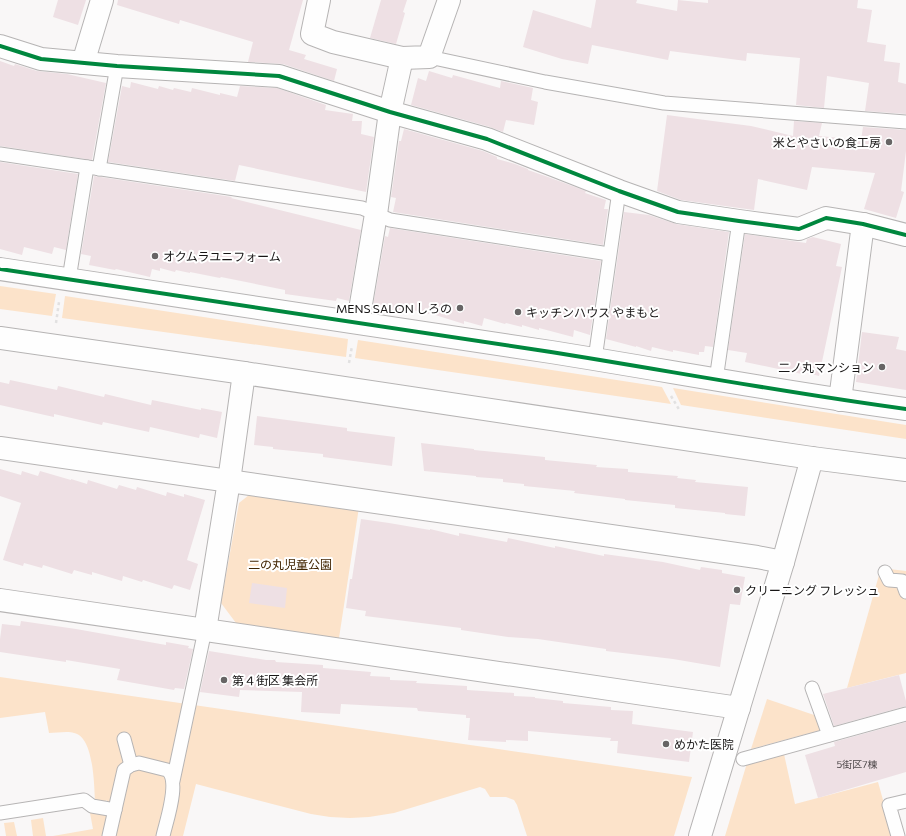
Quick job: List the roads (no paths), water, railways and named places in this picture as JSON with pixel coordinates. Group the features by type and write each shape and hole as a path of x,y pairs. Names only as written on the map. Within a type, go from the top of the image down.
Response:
{"street":[{"path":"83,63 102,0"},
{"path":"319,0 312,34 333,42 402,58 429,57 449,0"},
{"path":"0,46 41,59 117,66 279,76 390,112 486,139 619,191 678,212 799,229 826,218 905,230"},
{"path":"358,322 376,214 390,112 402,58"},
{"path":"840,400 863,224"},
{"path":"0,269 358,322 595,359 840,400 906,409"},
{"path":"0,338 812,458 906,470"},
{"path":"205,630 229,481 244,373"},
{"path":"0,448 757,557 783,562"},
{"path":"700,836 783,562 812,458"},
{"path":"0,600 739,708"}],"lane":[{"path":"429,57 545,82 664,103 906,122"},
{"path":"69,279 117,66"},
{"path":"0,154 362,208 390,220 609,254"},
{"path":"595,359 619,191"},
{"path":"716,380 739,221"},
{"path":"885,572 889,580 902,581 906,592"},
{"path":"172,782 205,630"},
{"path":"812,688 829,735"},
{"path":"743,759 906,714"},
{"path":"124,739 131,765"},
{"path":"109,836 124,770 131,765 139,763 167,770 171,773 173,796 163,836"},
{"path":"0,813 84,800 92,806 114,810"},
{"path":"898,836 889,806 906,801"}],"place":[{"name":"米とやさいの食工房","path":"889,142"},
{"name":"オクムラユニフォーム","path":"155,256"},
{"name":"MENS SALON しろの","path":"460,308"},
{"name":"キッチンハウス やまもと","path":"518,312"},
{"name":"二ノ丸マンション","path":"882,367"},
{"name":"クリーニング フレッシュ","path":"737,590"},
{"name":"第４街区 集会所","path":"224,680"},
{"name":"めかた医院","path":"666,744"}],"park label":[{"name":"二の丸児童公園","path":"290,564"}]}
